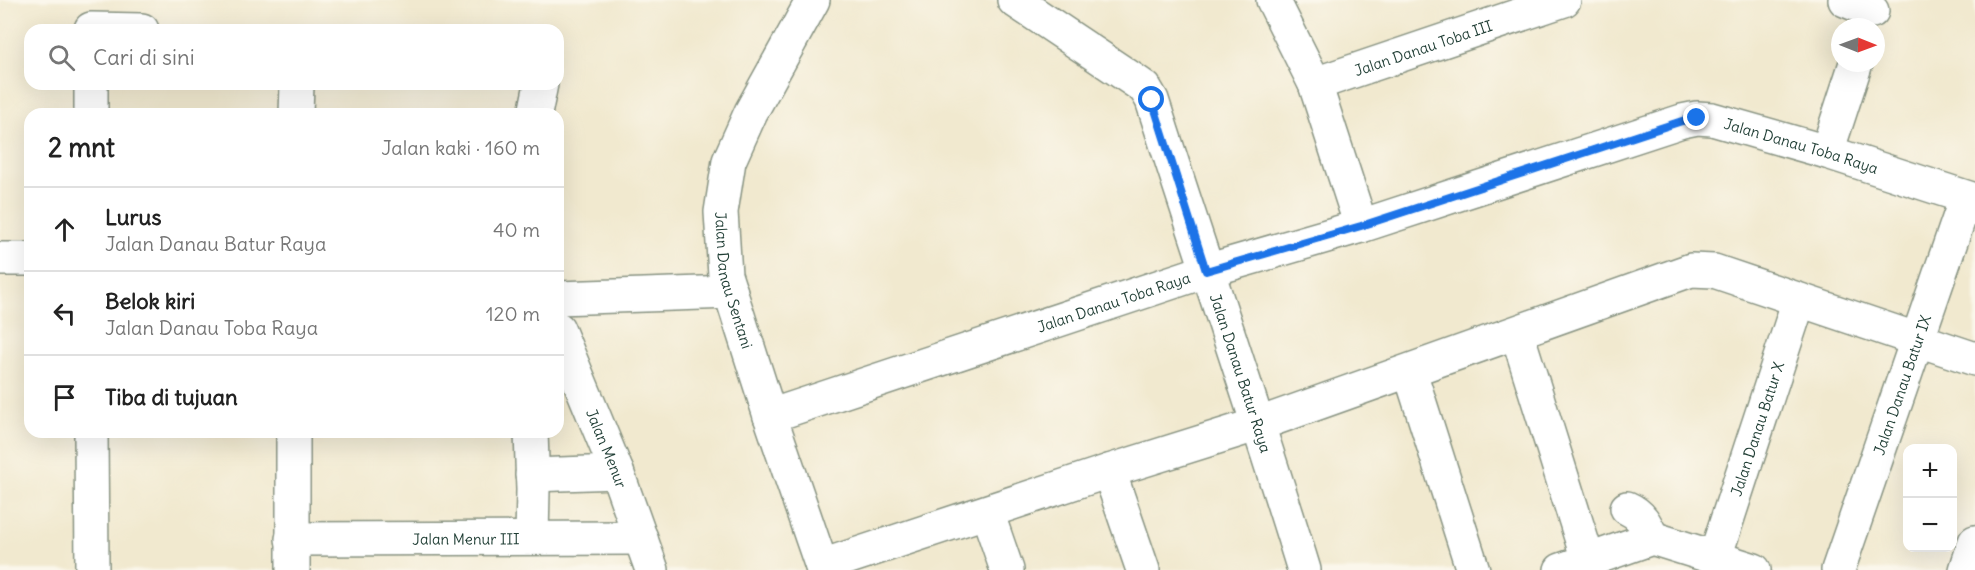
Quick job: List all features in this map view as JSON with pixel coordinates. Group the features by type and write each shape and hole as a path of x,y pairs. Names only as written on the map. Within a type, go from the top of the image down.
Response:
{"street":[{"name":"Jalan Danau Sentani","path":"813,0 751,112 729,161 721,212 725,275 770,416 823,568"},
{"name":"Jalan Danau Batur Raya","path":"1015,0 1145,88 1152,100 1206,271 1259,424 1304,570"},
{"path":"1273,0 1315,84 1361,226"},
{"name":"Jalan Danau Toba III","path":"1315,84 1564,0"},
{"path":"91,20 111,24"},
{"path":"1827,152 1853,72"},
{"path":"91,90 91,108"},
{"path":"296,108 297,90"},
{"path":"536,108 540,90"},
{"name":"Jalan Danau Toba Raya","path":"770,416 1206,271 1361,226 1697,118 1712,119 1827,152 1971,199"},
{"name":"Jalan Danau Batur IX","path":"1838,570 1917,339 1971,199"},
{"path":"0,246 24,246"},
{"path":"0,259 24,259"},
{"path":"823,568 1109,471 1259,424 1691,270 1714,272 1975,358"},
{"path":"564,298 731,292"},
{"name":"Jalan Danau Batur X","path":"1715,557 1799,300"},
{"path":"1517,333 1574,565 1652,538 1754,570"},
{"name":"Jalan Menur","path":"564,344 617,472 652,570"},
{"path":"1410,372 1473,570"},
{"path":"92,438 92,570"},
{"path":"293,438 293,555"},
{"path":"531,438 532,538"},
{"path":"1109,471 1143,570"},
{"path":"532,475 617,472"},
{"path":"1627,508 1637,512 1652,538"},
{"path":"987,512 1007,570"},
{"name":"Jalan Menur III","path":"293,555 532,538 641,538"},
{"path":"1966,570 1975,542"}],"route":[{"path":"1152,100 1206,271 1361,226 1697,118"}]}
